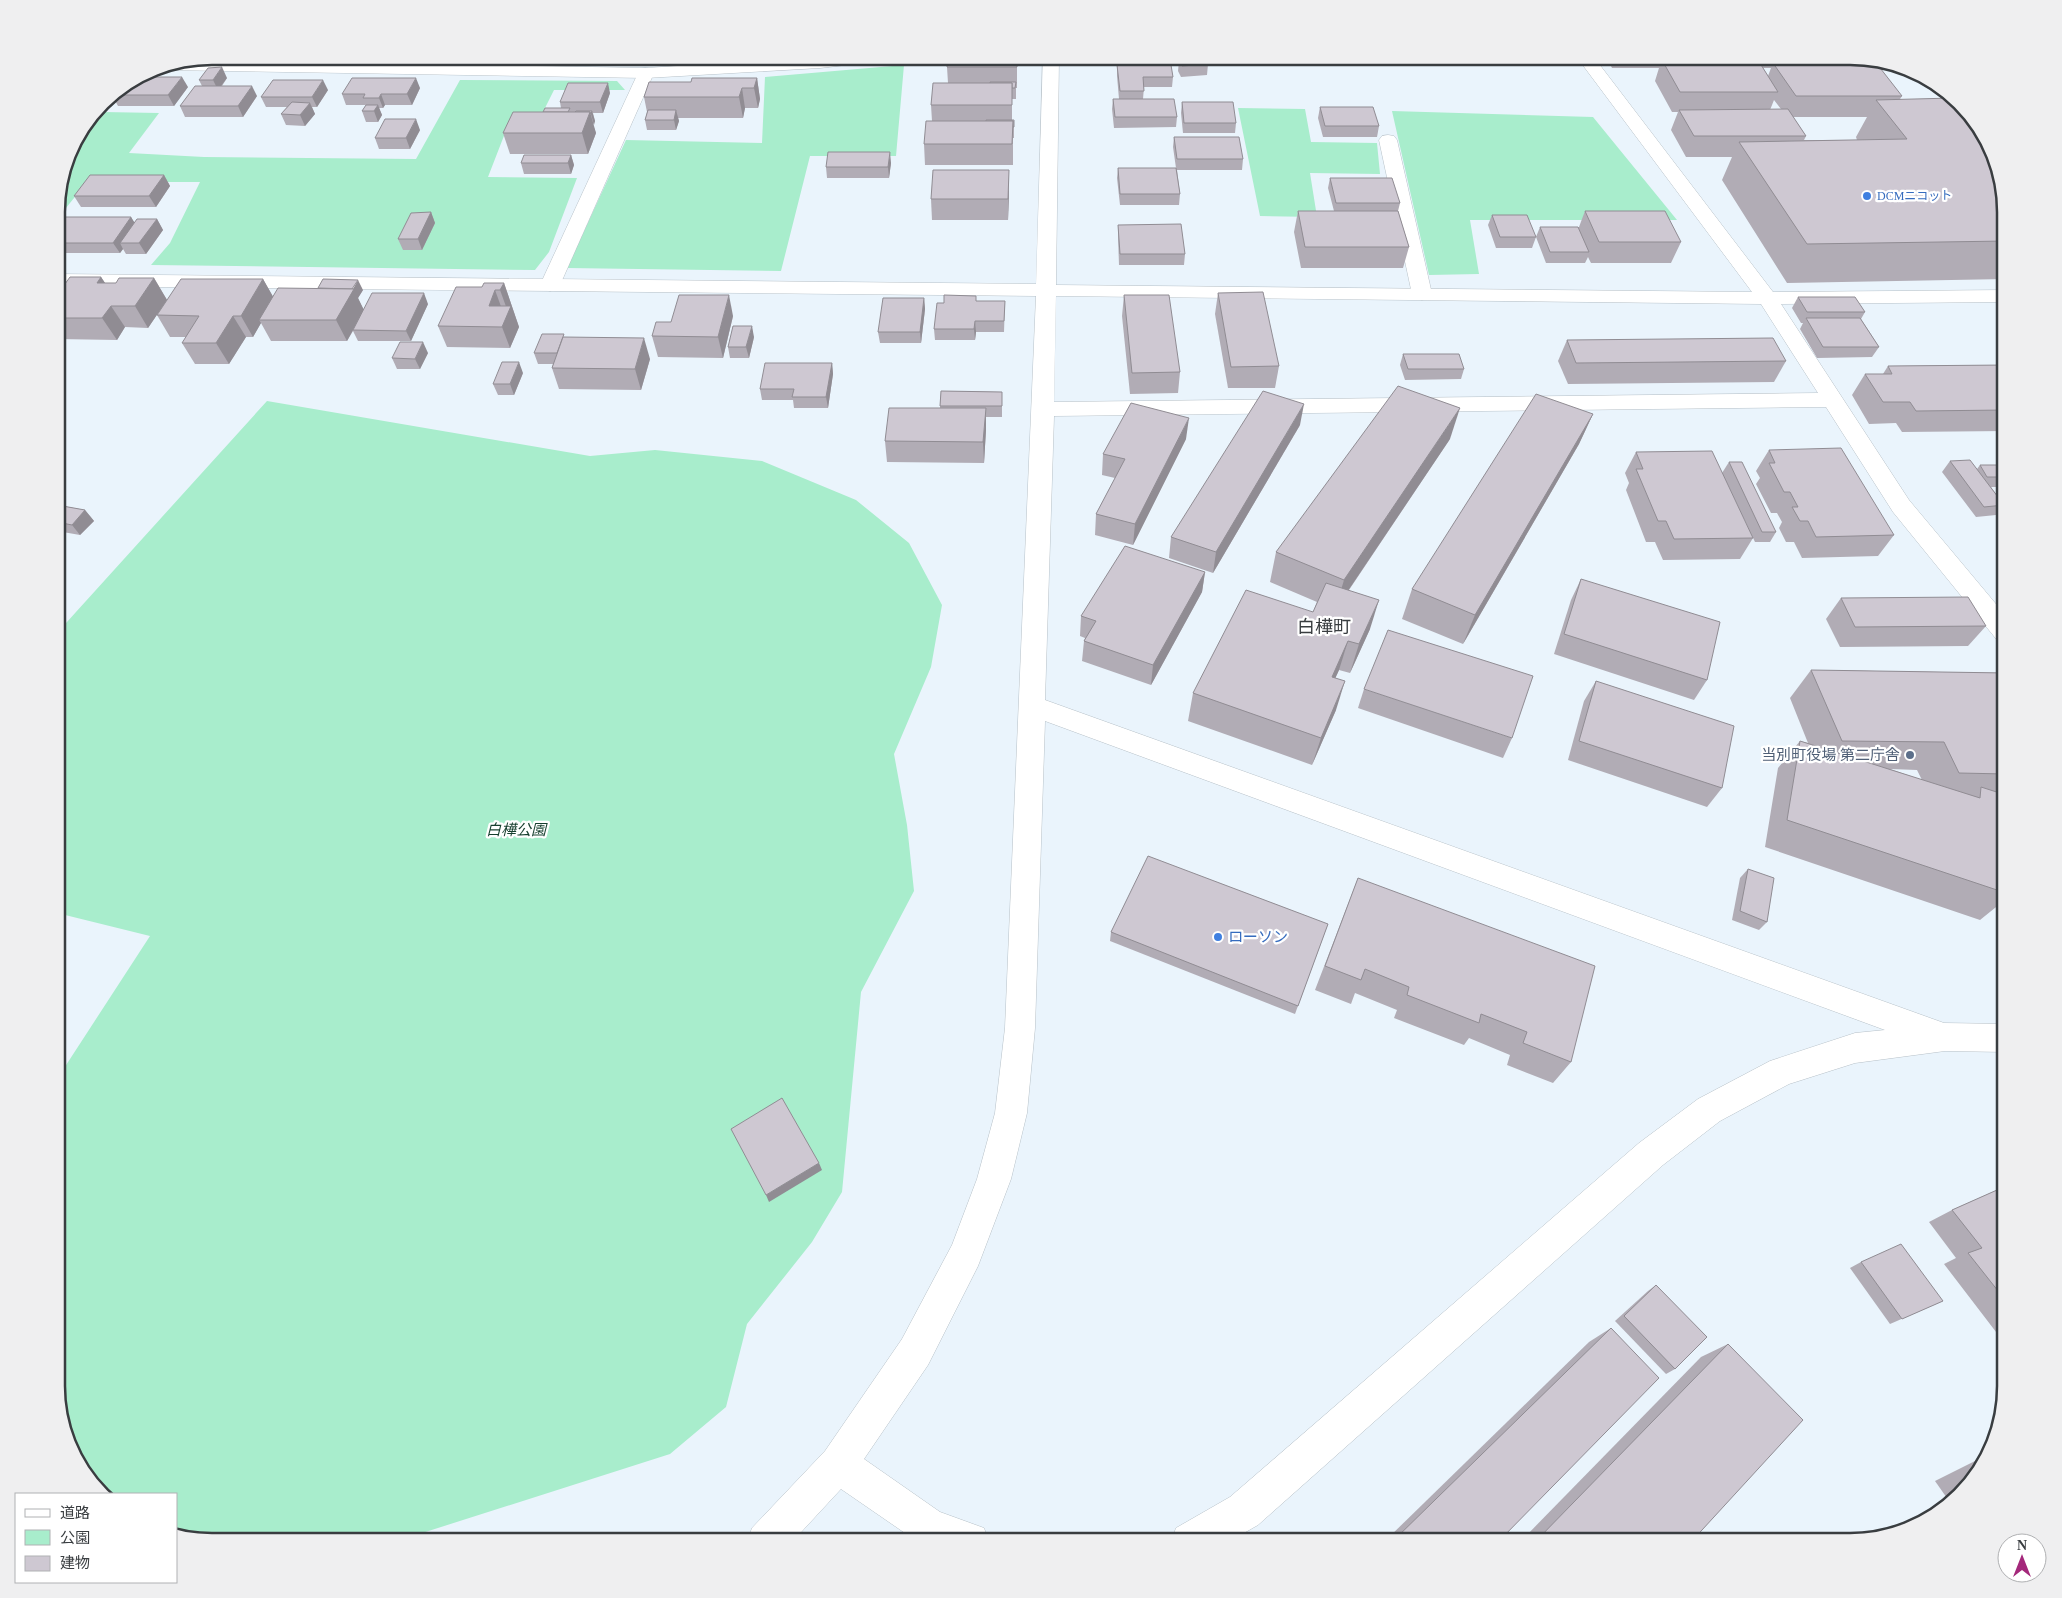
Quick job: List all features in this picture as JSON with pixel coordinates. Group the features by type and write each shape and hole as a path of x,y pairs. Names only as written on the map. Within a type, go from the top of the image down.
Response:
{"street":[{"path":"455,65 646,73 731,65"},
{"path":"774,1533 838,1464 914,1352 966,1254 994,1179 1008,1123 1020,1028 1043,409 1051,65"},
{"path":"1591,65 1767,298 1901,506 1997,622"},
{"path":"550,285 646,73"},
{"path":"1388,140 1422,294"},
{"path":"65,280 1767,298 1997,296"},
{"path":"1043,409 1833,400"},
{"path":"1032,706 1945,1037"},
{"path":"1206,1533 1244,1511 1651,1154 1710,1110 1780,1072 1855,1048 1945,1037 1997,1038"},
{"path":"838,1464 929,1527 945,1533"}],"green space":[{"path":"904,65 896,156 810,156 781,271 567,268 626,140 762,143 765,77"},
{"path":"460,80 617,81 625,90 554,90 535,128 507,128 488,177 577,178 549,252 535,270 151,265 170,243 200,182 87,182 65,209 66,193 76,156 95,122 104,112 159,113 129,153 204,157 416,159"},
{"path":"1238,108 1305,109 1311,142 1377,143 1380,174 1310,173 1317,217 1260,216"},
{"path":"1392,111 1593,117 1677,220 1470,220 1479,274 1429,275"},
{"name":"白樺公園","path":"267,401 590,456 655,450 762,461 856,500 909,543 942,605 931,667 894,754 907,825 914,891 861,992 842,1192 812,1242 747,1324 726,1407 670,1454 422,1533 202,1533 183,1530 178,1529 178,1493 111,1493 95,1476 76,1442 68,1415 65,1396 65,1067 150,936 65,915 65,624"}],"building":[{"path":"947,65 1017,65 1017,67 947,67"},
{"path":"1117,65 1171,65 1173,77 1143,77 1144,91 1120,91"},
{"path":"1665,65 1761,65 1778,92 1680,92"},
{"path":"1774,65 1850,65 1879,68 1902,96 1796,96"},
{"path":"222,67 213,80 199,80 208,68"},
{"path":"155,77 182,77 168,95 122,95"},
{"path":"352,78 416,78 407,94 381,94 379,98 363,98 365,94 342,94"},
{"path":"692,78 757,78 754,88 742,88 739,97 644,97 649,82 691,82"},
{"path":"273,80 323,80 312,97 261,97"},
{"path":"990,82 1016,82 1015,88 1012,88 1012,83"},
{"path":"568,83 608,83 600,102 560,102"},
{"path":"933,83 1012,83 1012,105 931,105"},
{"path":"195,86 252,86 238,106 180,106"},
{"path":"1943,98 1967,122 1982,147 1992,174 1996,193 1997,241 1807,244 1739,142 1907,139 1876,100"},
{"path":"1113,99 1174,99 1177,117 1115,117"},
{"path":"292,102 310,103 300,115 281,114"},
{"path":"1182,102 1233,102 1236,123 1184,123"},
{"path":"366,105 378,105 374,111 362,111"},
{"path":"1320,107 1373,107 1379,126 1325,126"},
{"path":"545,108 570,108 568,112 543,112"},
{"path":"1788,109 1806,136 1694,136 1679,110"},
{"path":"648,110 676,110 674,120 645,120"},
{"path":"576,111 592,111 591,114 590,112"},
{"path":"513,112 590,112 582,133 503,133"},
{"path":"385,119 416,119 406,138 375,138"},
{"path":"986,120 1014,120 1014,127 1013,121"},
{"path":"926,121 1013,121 1012,144 924,144"},
{"path":"1174,137 1239,137 1243,159 1177,159"},
{"path":"828,152 890,152 888,167 826,167"},
{"path":"524,155 571,155 568,163 521,163"},
{"path":"1118,168 1176,168 1180,194 1120,194"},
{"path":"933,170 1009,170 1008,199 931,199"},
{"path":"90,175 164,175 149,196 74,196"},
{"path":"1330,178 1392,178 1400,203 1336,203"},
{"path":"1298,211 1398,211 1409,247 1305,247"},
{"path":"1585,211 1665,211 1681,242 1599,242"},
{"path":"431,212 418,239 398,239 411,213"},
{"path":"1492,215 1527,215 1536,237 1500,237"},
{"path":"65,217 131,217 113,243 65,243"},
{"path":"137,219 157,219 139,243 120,243"},
{"path":"1181,224 1185,254 1120,254 1118,225"},
{"path":"1540,227 1578,227 1589,252 1550,252"},
{"path":"70,277 101,277 97,283 116,283 119,278 154,278 135,306 111,306 102,318 65,318 65,284"},
{"path":"181,279 263,279 241,316 233,316 216,343 182,343 199,316 157,315"},
{"path":"323,279 358,280 352,289 318,288"},
{"path":"484,283 504,283 500,290 495,290 489,306 511,306 502,327 438,326 456,287 482,287"},
{"path":"278,288 354,289 336,320 259,320"},
{"path":"1263,292 1279,366 1231,367 1218,293"},
{"path":"372,293 424,293 406,331 353,330"},
{"path":"679,295 729,295 718,337 652,336 656,322 671,322"},
{"path":"944,295 976,296 976,301 1005,301 1004,321 975,321 974,329 934,329 937,303 944,303"},
{"path":"1124,295 1169,295 1180,372 1132,373"},
{"path":"1798,297 1855,297 1865,312 1807,312"},
{"path":"883,298 924,298 920,332 878,332"},
{"path":"1806,318 1860,318 1879,347 1823,347"},
{"path":"733,326 752,326 746,347 728,347"},
{"path":"542,334 564,334 557,353 534,353"},
{"path":"563,337 644,338 635,369 552,368"},
{"path":"1773,338 1786,361 1576,363 1567,340"},
{"path":"400,342 423,342 415,359 392,358"},
{"path":"1403,354 1459,354 1464,369 1408,369"},
{"path":"502,362 519,362 510,384 493,384"},
{"path":"765,363 832,363 826,397 792,397 794,389 760,389"},
{"path":"1997,365 1997,410 1916,411 1910,402 1883,402 1865,374 1892,374 1888,366"},
{"path":"1398,386 1460,408 1344,580 1276,552"},
{"path":"941,391 1002,392 1002,406 940,406"},
{"path":"1263,391 1304,404 1216,552 1171,537"},
{"path":"1536,394 1593,414 1475,615 1412,589"},
{"path":"1131,403 1189,418 1135,524 1096,514 1125,459 1103,454"},
{"path":"889,408 986,408 983,442 885,441"},
{"path":"1841,448 1894,535 1816,537 1808,521 1800,521 1792,507 1798,507 1790,492 1784,492 1769,463 1775,463 1769,450"},
{"path":"1712,451 1753,538 1674,539 1666,521 1658,521 1636,469 1643,469 1636,452"},
{"path":"1970,460 1997,496 1997,506 1984,507 1950,461"},
{"path":"1729,462 1742,462 1776,532 1762,532"},
{"path":"1980,465 1997,465 1997,477 1987,477"},
{"path":"65,506 85,510 72,525 65,524"},
{"path":"1125,546 1205,572 1153,665 1084,641 1096,621 1081,616"},
{"path":"1581,579 1720,622 1707,680 1564,634"},
{"path":"1326,583 1379,600 1359,644 1348,641 1332,677 1345,681 1321,738 1193,693 1246,590 1313,612"},
{"path":"1968,597 1986,626 1855,627 1841,598"},
{"path":"1388,630 1533,676 1512,738 1364,689"},
{"path":"1811,670 1997,673 1997,774 1959,773 1944,742 1842,741"},
{"path":"1596,681 1734,726 1722,788 1579,741"},
{"path":"1800,741 1980,798 1981,787 1997,792 1997,890 1787,820"},
{"name":"ローソン","path":"1148,856 1328,924 1298,1006 1111,932"},
{"path":"1748,869 1774,878 1767,922 1740,911"},
{"path":"1358,878 1595,966 1571,1062 1523,1043 1527,1032 1481,1014 1479,1023 1407,995 1409,987 1365,969 1361,980 1325,966"},
{"path":"782,1098 819,1163 766,1195 731,1129"},
{"path":"1997,1190 1997,1290 1968,1253 1982,1248 1952,1210"},
{"path":"1901,1244 1943,1301 1902,1319 1861,1262"},
{"path":"1656,1285 1707,1337 1675,1369 1624,1316"},
{"path":"1611,1328 1659,1378 1507,1533 1401,1533"},
{"path":"1728,1344 1803,1420 1699,1533 1544,1533"}],"place":[{"name":"DCMニコット","path":"1867,196"},
{"name":"当別町役場 第二庁舎","path":"1910,755"},
{"name":"ローソン","path":"1218,937"}],"district":[{"name":"白樺町","path":"1324,627"}]}
